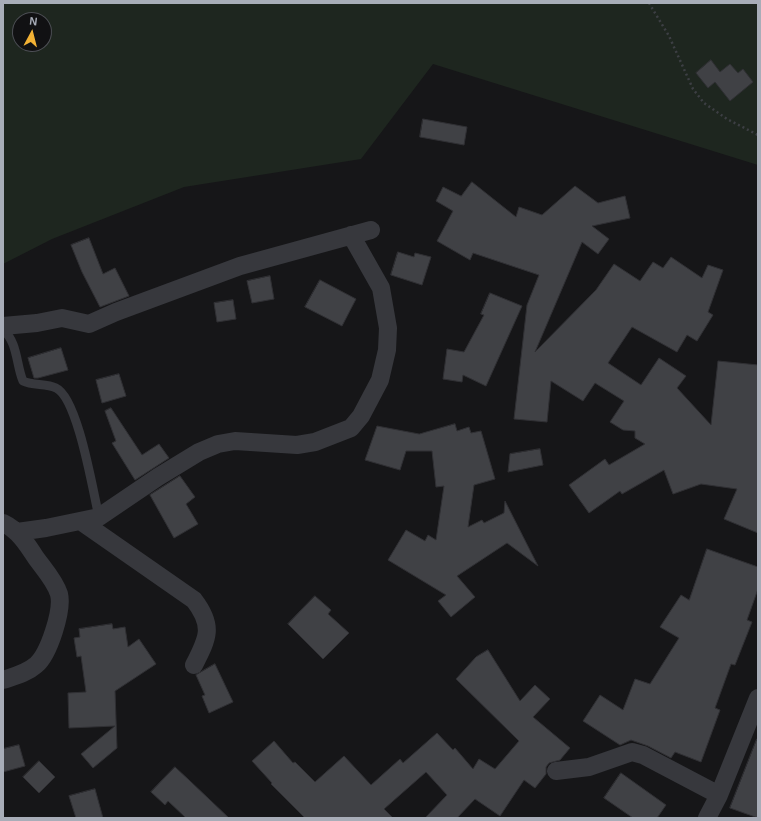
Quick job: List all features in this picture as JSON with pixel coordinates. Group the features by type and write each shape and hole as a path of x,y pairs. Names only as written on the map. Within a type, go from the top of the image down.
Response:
{"street":[{"path":"3,326 33,324 62,318 89,324 116,312 240,266 372,230"},
{"path":"10,527 90,519 158,476 199,452 218,444 235,441 297,445 315,442 351,428 361,416 380,380 387,350 388,328 381,288 351,235"},
{"path":"90,519 194,600 202,611 208,624 207,641 194,665"},
{"path":"3,680 25,673 37,664 51,637 59,611 60,602 58,593 51,579 10,527"},
{"path":"707,818 719,795 758,698"},
{"path":"556,771 589,767 632,752 643,755 719,795"}],"lane":[{"path":"3,330 15,348 20,374 23,381 56,388 65,395 82,441 90,519"}],"path":[{"path":"649,3 669,36 693,89 704,103 727,119 758,135"}],"shaded area":[{"path":"3,3 758,3 758,165 433,64 361,159 184,187 52,239 3,264"}],"building":[{"path":"711,60 720,72 730,64 738,73 743,69 753,82 730,101 715,82 708,88 696,73"},
{"path":"423,119 467,127 464,145 420,137"},
{"path":"472,182 516,217 519,207 542,215 575,186 598,203 625,196 630,218 592,226 609,239 598,254 582,242 535,352 596,290 614,264 640,281 653,262 663,268 671,257 702,278 708,265 723,270 708,312 713,315 697,341 687,335 677,352 632,327 608,363 641,385 659,358 686,376 677,388 711,425 718,361 758,365 758,533 724,519 737,489 701,484 673,494 664,470 622,494 620,491 589,513 569,485 605,459 609,465 645,444 635,438 635,431 623,430 610,422 624,401 595,383 583,401 551,381 547,422 514,419 527,305 539,275 473,253 470,260 437,241 453,211 436,201 443,187 461,196"},
{"path":"89,238 103,274 115,268 129,296 100,307 82,272 71,245"},
{"path":"398,252 414,257 415,253 431,257 422,285 391,275"},
{"path":"270,276 274,299 252,303 247,281"},
{"path":"320,280 356,299 342,326 305,307"},
{"path":"490,293 522,306 486,386 463,375 462,382 443,379 447,349 464,352 484,315 481,314"},
{"path":"233,300 236,319 217,322 214,303"},
{"path":"61,348 68,370 34,378 28,358"},
{"path":"119,374 126,396 102,403 96,380"},
{"path":"111,408 142,455 159,444 169,458 135,480 112,443 116,441 105,411"},
{"path":"455,424 457,431 469,427 471,433 481,431 495,479 474,485 468,527 482,520 484,523 504,513 505,501 538,566 507,543 457,576 475,597 451,617 438,601 446,595 388,560 406,530 425,541 428,535 436,540 444,486 436,487 432,451 406,451 400,470 365,460 377,426 419,434"},
{"path":"540,449 543,465 508,472 510,454"},
{"path":"180,476 195,497 186,504 198,524 174,538 150,495"},
{"path":"707,549 758,567 758,589 747,620 752,622 735,665 731,664 715,708 720,710 701,762 675,752 671,758 648,746 631,740 620,745 583,721 600,695 623,710 635,679 650,684 679,638 660,627 681,595 689,600"},
{"path":"315,596 331,610 328,614 349,633 323,659 288,624"},
{"path":"112,624 113,629 125,627 128,647 139,639 156,664 115,691 117,748 93,768 81,754 115,726 69,728 68,693 86,692 81,656 77,657 74,638 80,637 79,629"},
{"path":"488,650 520,701 535,685 550,699 533,717 570,748 560,760 549,763 546,767 546,774 535,788 524,780 500,816 475,799 457,818 425,818 447,795 426,772 384,809 393,818 305,818 271,784 272,783 252,761 274,741 293,763 295,762 315,782 344,756 371,785 400,759 403,763 437,733 453,750 455,748 473,769 479,759 495,769 519,741 456,679 476,657"},
{"path":"215,664 233,702 209,713 202,696 205,695 196,675"},
{"path":"758,739 758,818 730,808"},
{"path":"19,745 25,766 3,772 3,749"},
{"path":"39,761 55,777 39,793 23,777"},
{"path":"175,767 229,818 186,818 168,801 165,805 151,792"},
{"path":"621,773 666,805 657,818 633,818 604,798"},
{"path":"95,789 103,818 76,818 69,796"}]}
